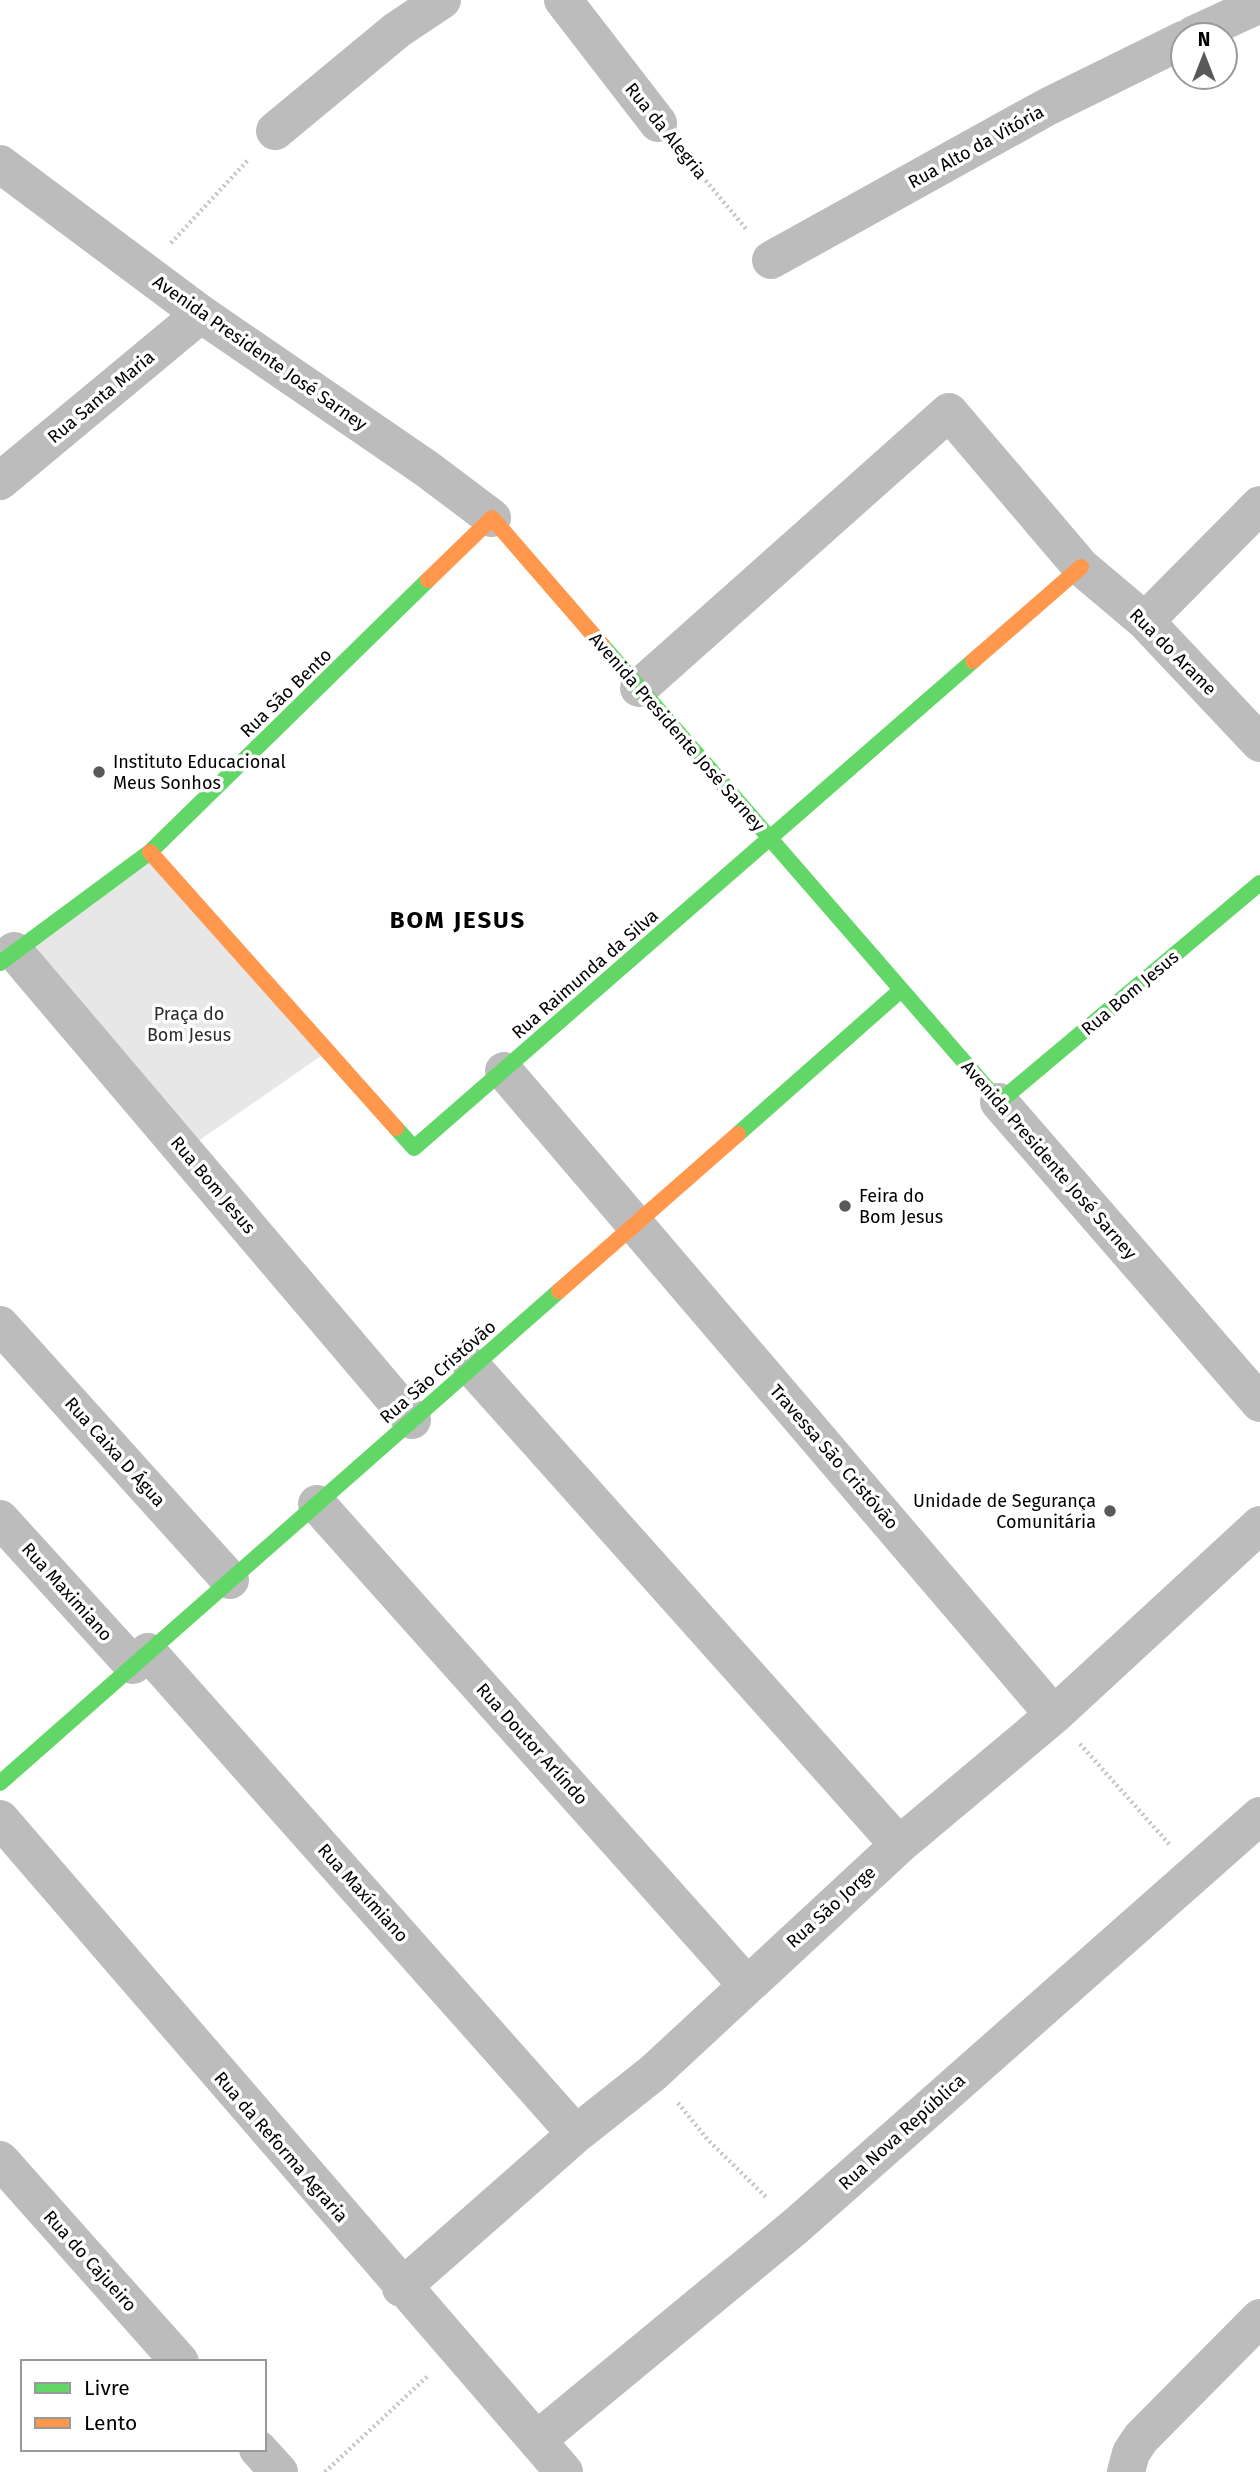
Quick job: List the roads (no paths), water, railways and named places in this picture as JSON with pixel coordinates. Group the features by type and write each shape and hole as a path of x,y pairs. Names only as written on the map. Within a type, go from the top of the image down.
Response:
{"street":[{"path":"275,131 397,30 442,0"},
{"name":"Rua da Alegria","path":"563,0 658,123"},
{"path":"1223,21 1260,4"},
{"name":"Rua Alto da Vitória","path":"771,260 1047,107 1169,47"},
{"name":"Avenida Presidente José Sarney","path":"0,164 201,314 427,469 492,518 999,1102 1253,1380"},
{"name":"Rua Santa Maria","path":"0,481 201,314"},
{"path":"639,688 949,412 1081,567"},
{"path":"1145,621 1260,505"},
{"name":"Rua São Bento","path":"7,957 150,852 492,518"},
{"name":"Rua do Arame","path":"1081,567 1145,621 1260,743"},
{"name":"Rua Raimunda da Silva","path":"150,852 414,1148 1081,567"},
{"name":"Rua Bom Jesus","path":"999,1102 1260,883"},
{"name":"Rua Bom Jesus","path":"7,957 412,1420"},
{"name":"Rua São Cristóvão","path":"0,1783 901,990"},
{"name":"Travessa São Cristóvão","path":"504,1071 1054,1715"},
{"name":"Rua Caixa D Água","path":"0,1325 230,1580"},
{"path":"472,1367 899,1845"},
{"name":"Rua Doutor Arlíndo","path":"317,1504 746,1984"},
{"name":"Rua Maximiano","path":"0,1519 141,1658"},
{"name":"Rua São Jorge","path":"401,2288 576,2134 653,2073 899,1845 1054,1715 1260,1525"},
{"name":"Rua Maxímiano","path":"141,1658 576,2134"},
{"name":"Rua Nova República","path":"537,2440 796,2226 1260,1816"},
{"name":"Rua da Reforma Agraria","path":"0,1819 401,2288 564,2472"},
{"name":"Rua do Cajueiro","path":"0,2160 178,2360"},
{"path":"1126,2472 1131,2454 1141,2438 1260,2318"},
{"path":"260,2451 279,2472"}],"place":[{"name":"Instituto Educacional Meus Sonhos","path":"99,772"},
{"name":"Feira do Bom Jesus","path":"845,1206"},
{"name":"Unidade de Segurança Comunitária","path":"1110,1511"}],"district":[{"name":"BOM JESUS","path":"458,920"}],"park label":[{"name":"Praça do Bom Jesus","path":"189,1024"}]}
